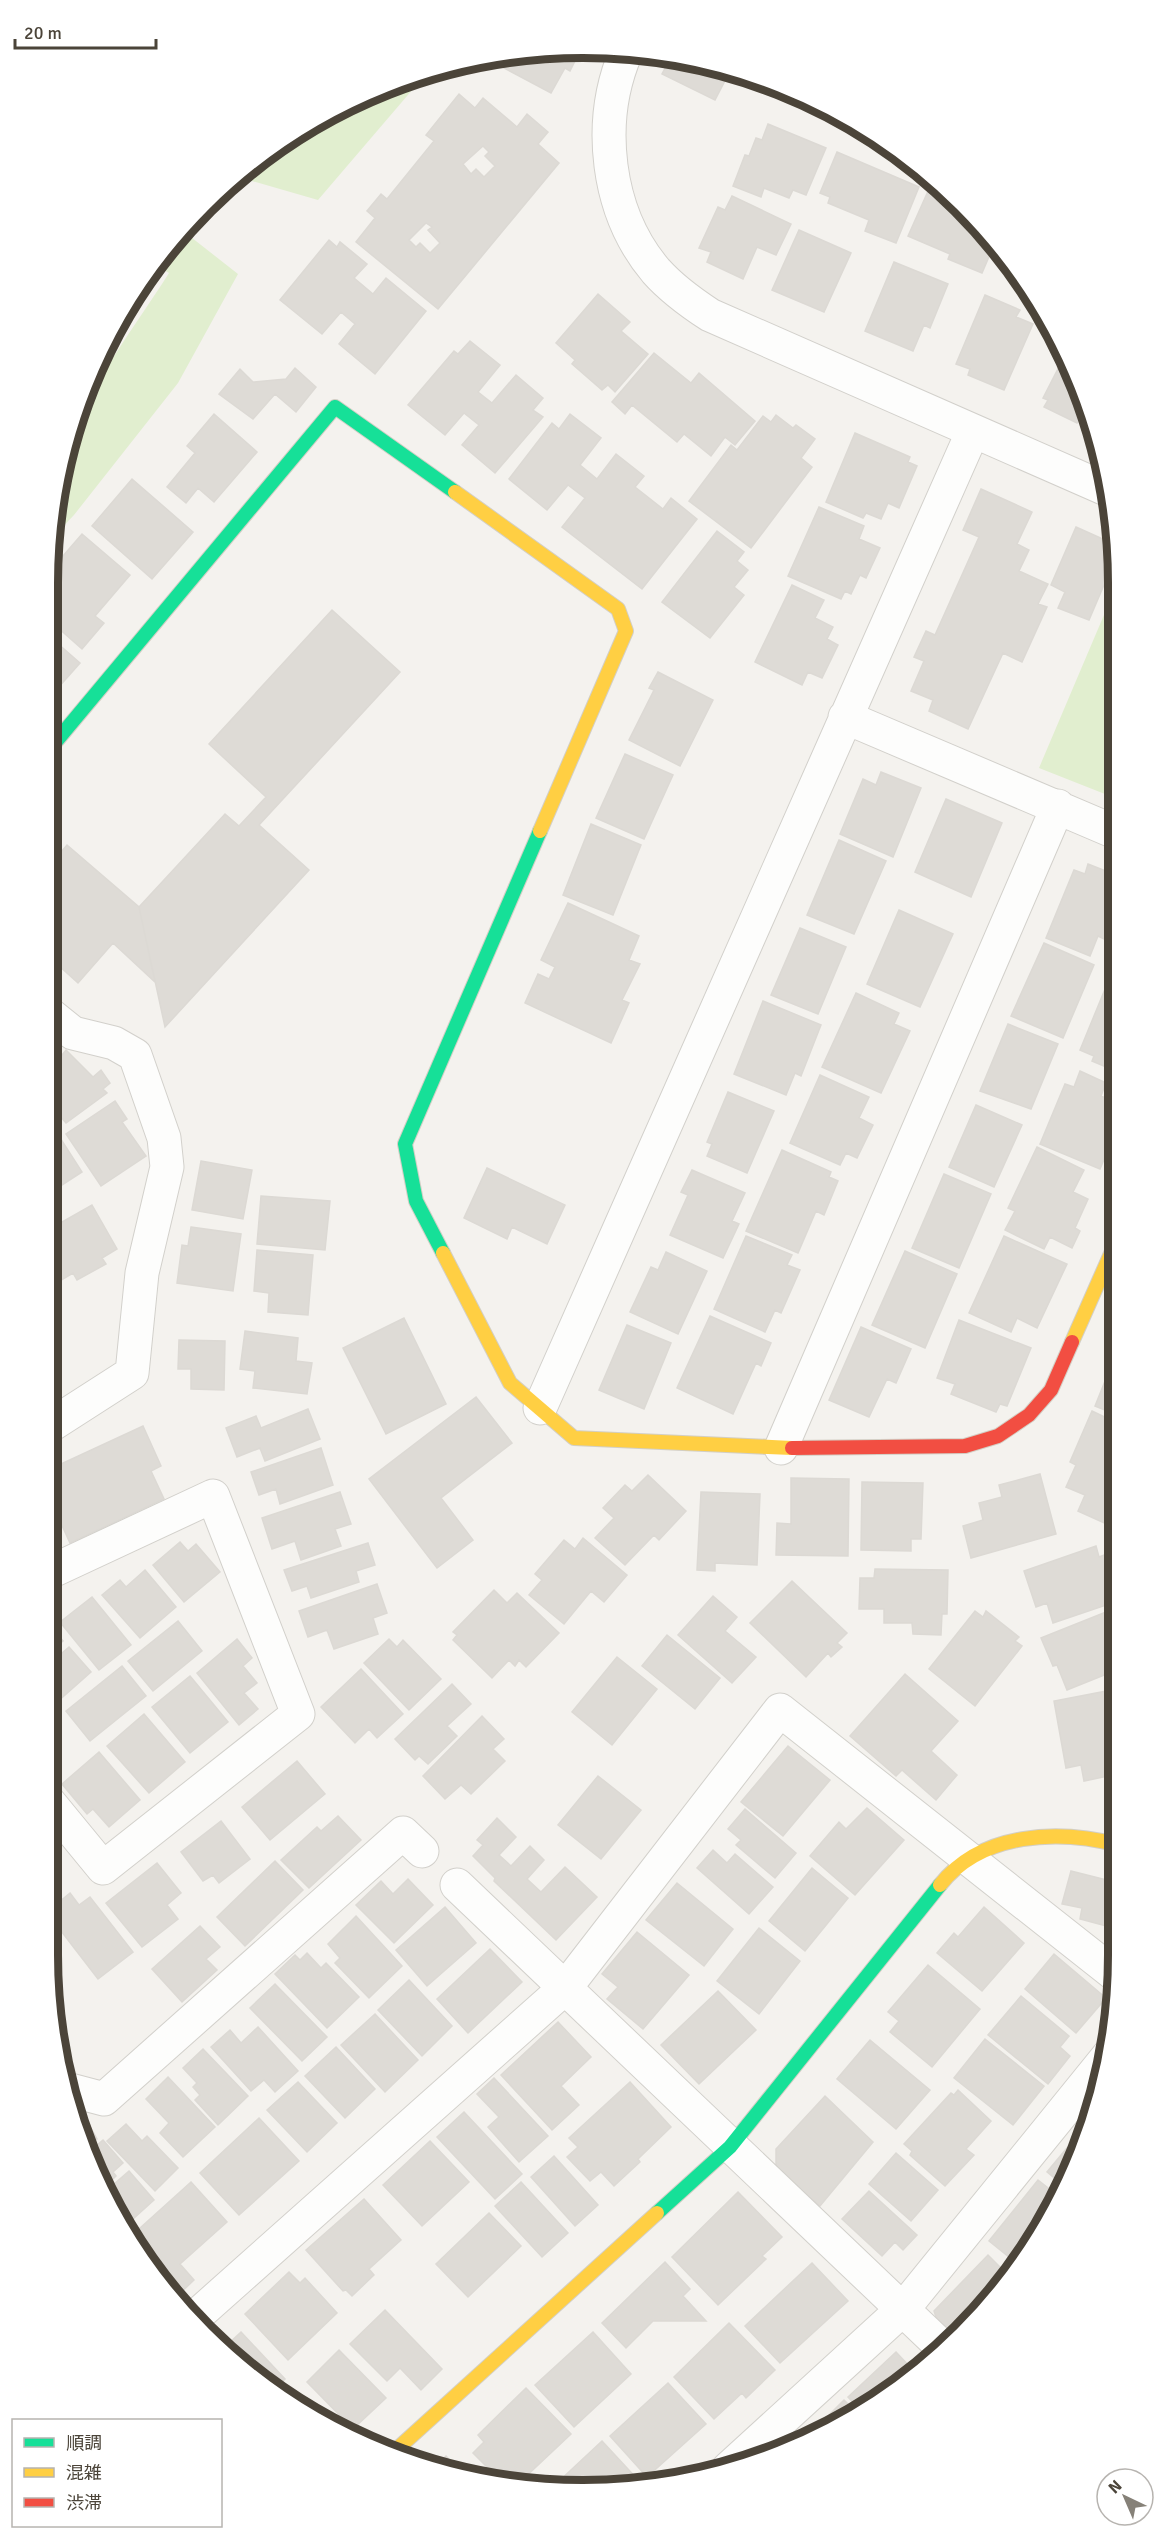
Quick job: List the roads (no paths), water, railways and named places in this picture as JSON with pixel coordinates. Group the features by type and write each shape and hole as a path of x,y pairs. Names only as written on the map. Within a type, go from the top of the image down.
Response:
{"street":[{"path":"624,60 611,103 609,146 616,196 634,236 655,270 681,296 710,315 1099,486"},
{"path":"58,739 335,407 618,609 626,631 405,1144 416,1201 510,1383 574,1438 781,1448 964,1446 998,1436 1029,1414 1051,1390 1108,1260"},
{"path":"540,1408 973,431"},
{"path":"845,717 1108,829"},
{"path":"781,1448 1058,806"},
{"path":"58,1028 114,1043 135,1055 164,1138 167,1167 142,1273 132,1373 58,1421"},
{"path":"58,1568 213,1496 298,1714 103,1868 58,1813"},
{"path":"199,2313 566,1987 780,1710 1108,1969"},
{"path":"76,2092 104,2099 403,1833 422,1851"},
{"path":"399,2447 730,2147 951,1870 968,1857 1018,1840 1045,1835 1071,1834 1108,1842"},
{"path":"457,1885 938,2343"},
{"path":"742,2456 903,2309 1095,2072"}]}
